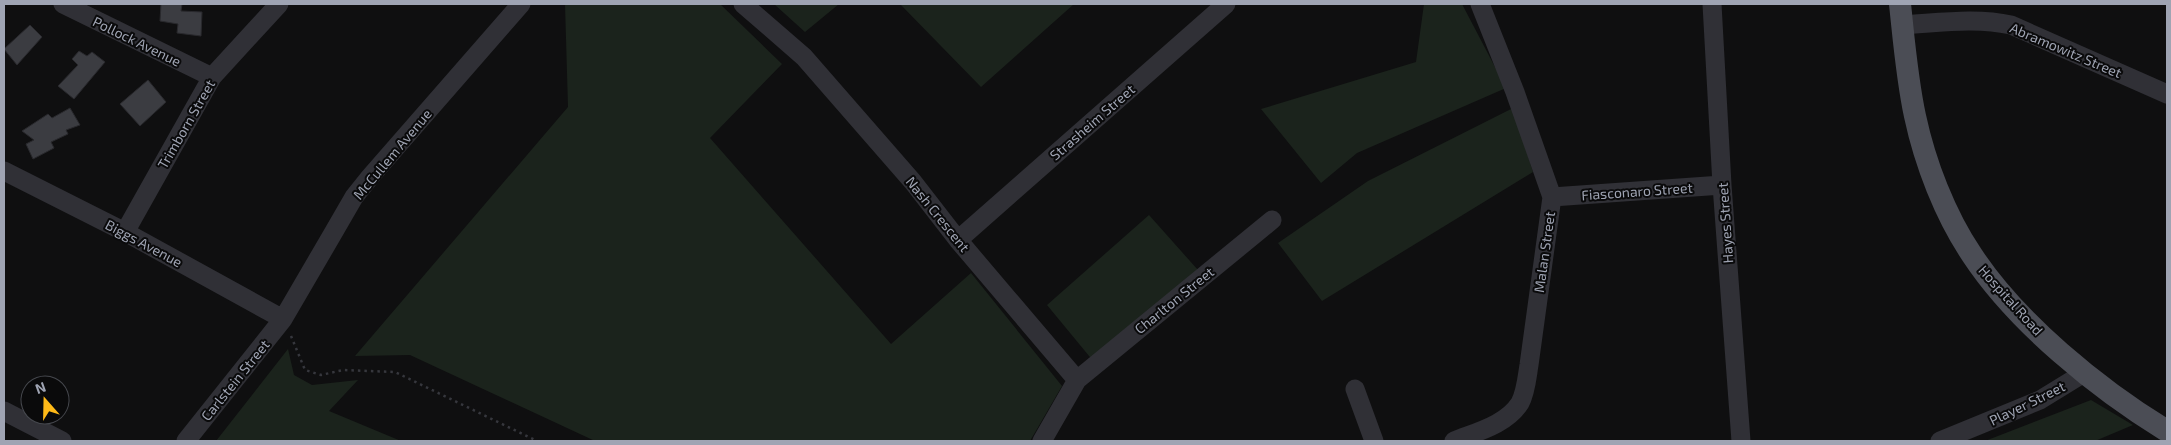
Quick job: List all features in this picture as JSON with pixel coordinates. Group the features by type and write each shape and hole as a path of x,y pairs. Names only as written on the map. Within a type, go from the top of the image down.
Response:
{"main road":[{"name":"Hospital Road","path":"1901,14 1906,64 1915,117 1927,157 1954,225 1972,255 1998,290 2040,333 2084,373 2167,431"}],"street":[{"name":"Pollock Avenue","path":"63,4 212,77"},
{"name":"Trimborn Street","path":"125,232 212,77 279,4"},
{"name":"McCullem Avenue","path":"283,319 332,235 365,184 521,4"},
{"name":"Nash Crescent","path":"742,4 804,57 913,182 958,240 1077,380"},
{"name":"Strasheim Street","path":"958,240 1226,4"},
{"name":"Malan Street","path":"1454,441 1496,424 1509,416 1520,403 1526,386 1552,197 1516,92 1480,4"},
{"name":"Hayes Street","path":"1712,4 1722,185 1741,441"},
{"name":"Abramowitz Street","path":"1901,14 1973,21 1993,21 2011,25 2167,94"},
{"name":"Biggs Avenue","path":"4,170 125,232 283,319"},
{"name":"Fiasconaro Street","path":"1552,197 1722,185"},
{"name":"Charlton Street","path":"1077,380 1272,220"},
{"name":"Carlstein Street","path":"186,441 283,319"},
{"name":"Player Street","path":"1940,441 2040,400 2084,373"},
{"path":"1042,441 1077,380"},
{"path":"1355,389 1374,441"},
{"path":"4,411 62,441"}],"path":[{"path":"283,319 305,370 321,375 343,370 395,372 537,441"}],"shaded area":[{"path":"565,4 720,4 782,64 710,138 891,344 971,273 1062,386 1030,441 595,441 410,355 355,356 568,107"},
{"path":"774,4 839,4 805,32"},
{"path":"900,4 1074,4 981,87"},
{"path":"1424,4 1462,4 1506,88 1357,153 1321,183 1261,109 1416,62"},
{"path":"1513,108 1533,172 1322,301 1278,243 1368,181"},
{"path":"1149,215 1198,270 1094,362 1047,305"},
{"path":"288,349 294,375 312,385 358,380 329,411 401,441 216,441"},
{"path":"2091,400 2133,425 2095,441 1985,441"}],"building":[{"path":"161,4 182,4 181,11 202,12 201,36 177,33 178,24 160,21"},
{"path":"30,25 42,37 17,65 4,49"},
{"path":"79,51 87,56 92,52 105,62 74,99 58,86 78,65 72,59"},
{"path":"148,80 166,102 140,126 120,104"},
{"path":"70,108 80,125 66,130 68,134 51,142 54,148 33,159 26,144 34,140 22,131 48,114 52,118"}]}
